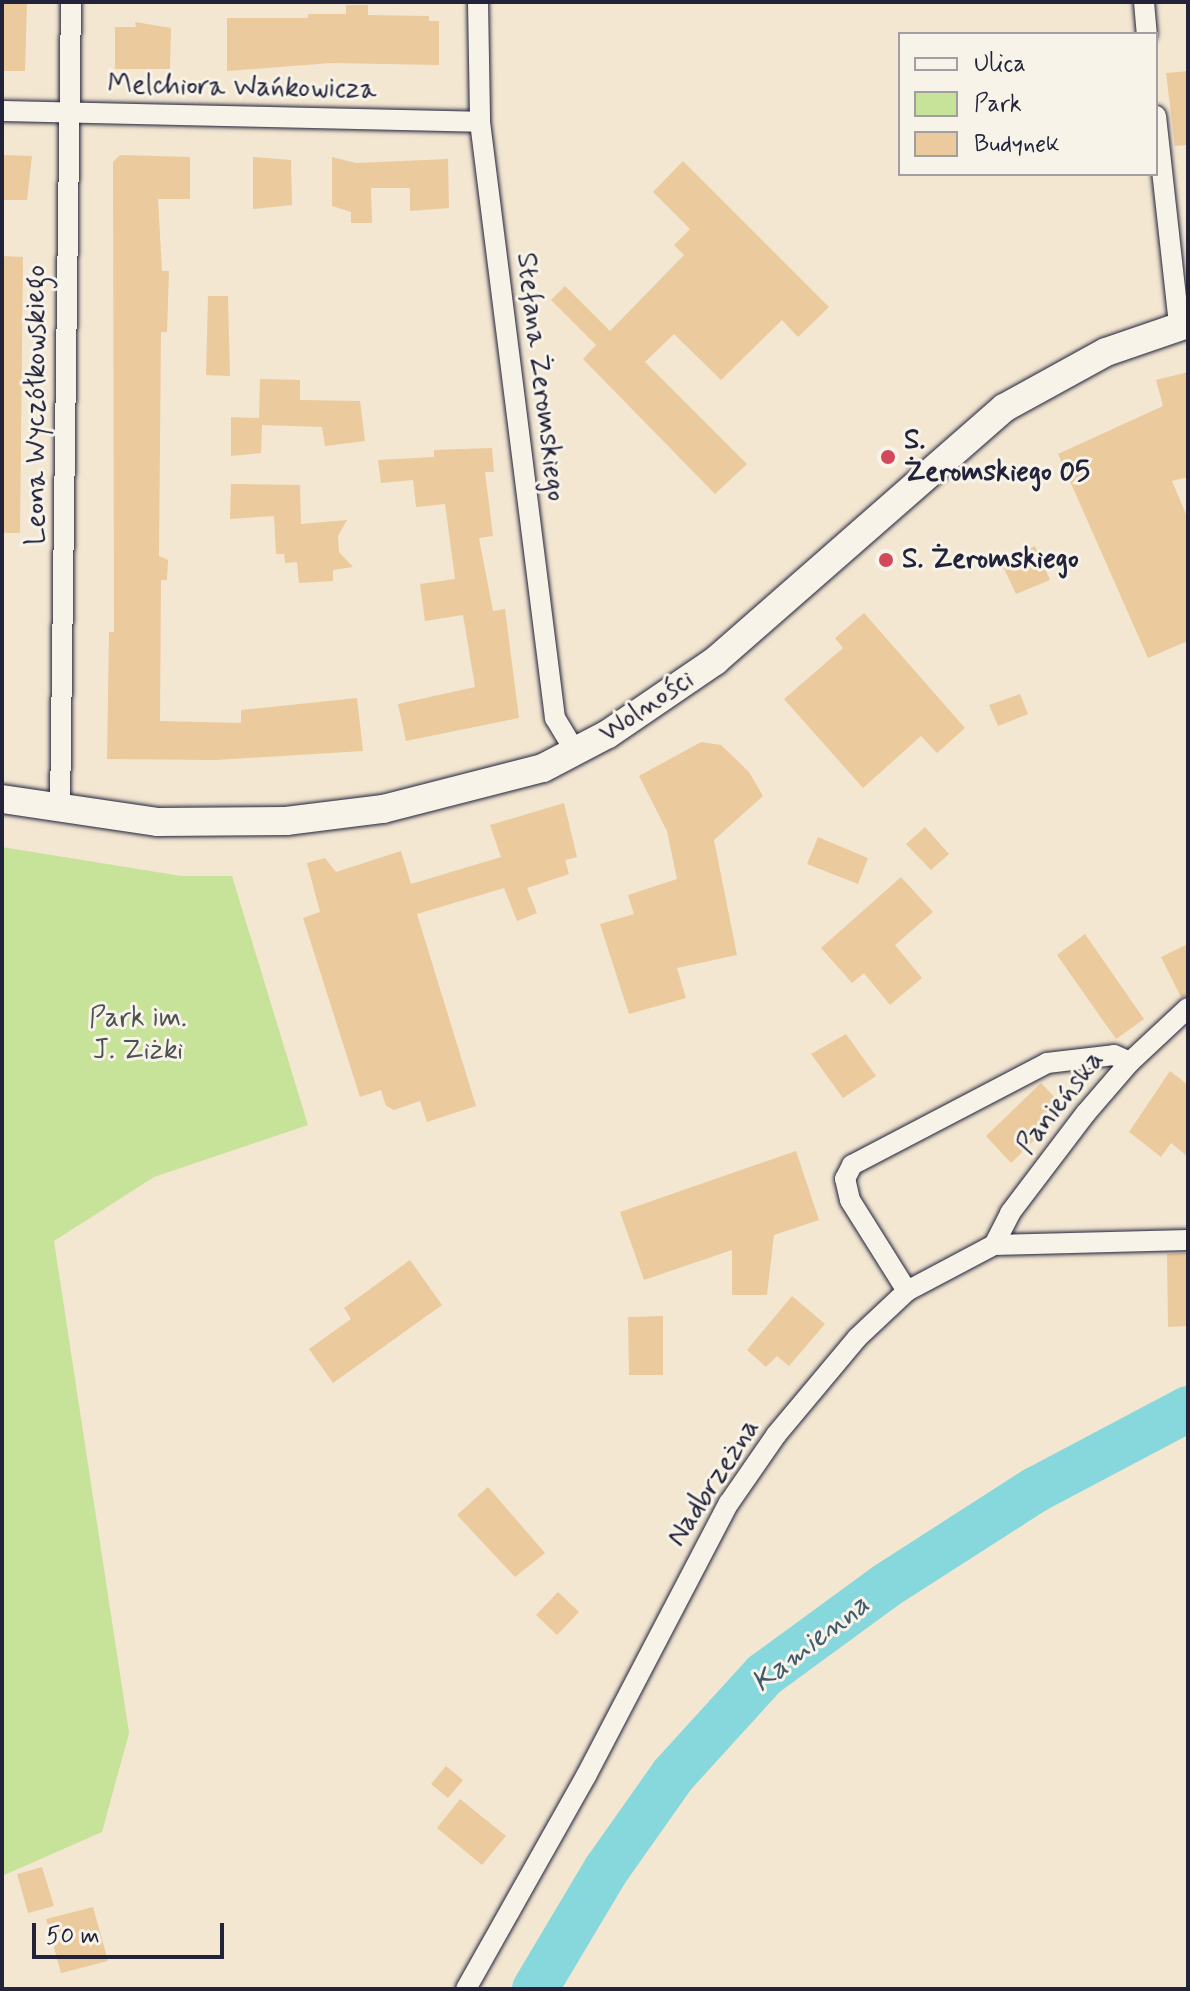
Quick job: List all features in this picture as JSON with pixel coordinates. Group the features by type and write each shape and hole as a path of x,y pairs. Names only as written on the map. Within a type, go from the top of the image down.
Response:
{"street":[{"name":"Leona Wyczółkowskiego","path":"60,808 66,531 64,248 71,111 71,2"},
{"name":"Stefana Żeromskiego","path":"478,2 480,122 555,718 576,753"},
{"path":"1144,2 1147,32"},
{"name":"Melchiora Wańkowicza","path":"2,111 480,122"},
{"path":"1158,131 1183,325"},
{"name":"Wolności","path":"2,799 158,822 286,821 455,793 511,780 576,753 715,661 1004,408 1054,377 1183,325"},
{"name":"Panieńska","path":"994,1245 1010,1213 1130,1062 1188,1008"},
{"path":"907,1291 850,1200 845,1179 852,1165 1047,1063 1114,1055 1130,1062"},
{"name":"Nadbrzeżna","path":"466,1989 586,1776 729,1503 776,1435 857,1338 907,1291 994,1245 1188,1240"}],"green space":[{"name":"Park im. J. Ziżki","path":"2,847 181,876 232,876 308,1125 154,1177 54,1241 129,1733 102,1832 2,1876"}],"building":[{"path":"2,2 27,2 25,71 2,71"},
{"path":"346,5 368,5 368,15 429,16 429,21 439,21 439,65 331,63 227,71 227,18 308,18 308,14 346,14"},
{"path":"135,22 171,28 170,69 115,69 115,27 136,27"},
{"path":"1188,71 1188,145 1175,146 1166,73"},
{"path":"2,155 32,156 27,200 2,200"},
{"path":"120,155 190,157 190,199 158,199 162,271 169,271 167,332 161,332 159,556 168,560 167,580 161,580 160,721 241,723 241,710 357,698 363,751 215,760 107,759 109,632 114,632 113,162"},
{"path":"253,157 291,160 292,205 253,209"},
{"path":"332,157 356,163 448,159 449,208 410,211 410,188 371,188 372,223 351,223 351,212 332,206"},
{"path":"683,161 829,307 798,337 782,320 721,380 674,334 645,362 747,464 715,494 583,359 596,345 551,300 565,286 610,331 684,255 674,245 690,229 653,192"},
{"path":"2,256 23,257 20,533 2,533"},
{"path":"208,296 228,296 230,376 206,375"},
{"path":"1188,372 1188,477 1172,481 1188,519 1188,641 1148,658 1058,454 1163,406 1156,380"},
{"path":"260,379 300,380 300,400 360,401 365,441 325,446 322,427 262,425 261,453 231,456 231,417 259,418"},
{"path":"492,448 494,472 485,472 493,536 479,538 493,611 505,609 519,718 406,741 398,704 475,687 463,615 425,621 420,584 455,579 445,504 416,507 413,480 381,483 378,460 434,457 434,450"},
{"path":"231,484 300,485 301,524 347,520 338,536 339,552 353,567 333,570 333,581 299,583 297,562 285,563 284,554 276,554 274,516 230,519"},
{"path":"1035,546 1050,580 1016,594 1001,562"},
{"path":"864,613 965,728 937,753 921,736 863,788 784,699 843,648 835,638"},
{"path":"1020,694 1028,714 998,726 989,705"},
{"path":"701,742 721,745 749,772 763,796 714,840 737,955 677,968 686,998 629,1014 600,924 634,914 628,895 677,879 667,831 639,776"},
{"path":"564,803 577,857 565,860 569,874 527,888 537,913 517,921 504,888 417,914 476,1106 427,1122 420,1101 394,1110 386,1106 381,1090 360,1097 303,918 320,912 307,863 325,858 336,872 401,851 411,884 501,857 490,825"},
{"path":"925,827 949,854 931,870 906,844"},
{"path":"818,837 868,858 858,884 807,864"},
{"path":"901,877 933,912 895,945 922,978 890,1005 864,973 852,983 821,948"},
{"path":"1085,934 1144,1019 1116,1039 1057,955"},
{"path":"1188,944 1188,995 1181,997 1161,957"},
{"path":"846,1034 876,1076 843,1098 811,1054"},
{"path":"1170,1071 1188,1085 1188,1157 1171,1143 1161,1157 1129,1132"},
{"path":"1041,1083 1066,1109 1011,1163 986,1136"},
{"path":"796,1151 819,1220 774,1235 767,1295 732,1295 732,1250 644,1280 620,1212"},
{"path":"1188,1253 1188,1326 1168,1327 1167,1254"},
{"path":"410,1260 442,1305 333,1383 309,1349 351,1319 344,1308"},
{"path":"792,1296 825,1324 789,1366 777,1356 766,1367 747,1350"},
{"path":"663,1316 663,1375 629,1375 628,1317"},
{"path":"488,1487 545,1553 515,1577 457,1515"},
{"path":"558,1592 579,1612 557,1635 536,1615"},
{"path":"446,1766 463,1780 448,1798 431,1784"},
{"path":"460,1799 506,1836 482,1865 437,1828"},
{"path":"42,1867 54,1906 28,1913 17,1874"},
{"path":"93,1907 108,1961 61,1973 46,1919"}],"waterway":[{"name":"Kamienna","path":"535,1989 606,1870 673,1775 764,1675 887,1585 1035,1490 1188,1409"}],"place":[{"name":"S. Żeromskiego 05","path":"888,457"},
{"name":"S. Żeromskiego","path":"886,560"}]}
